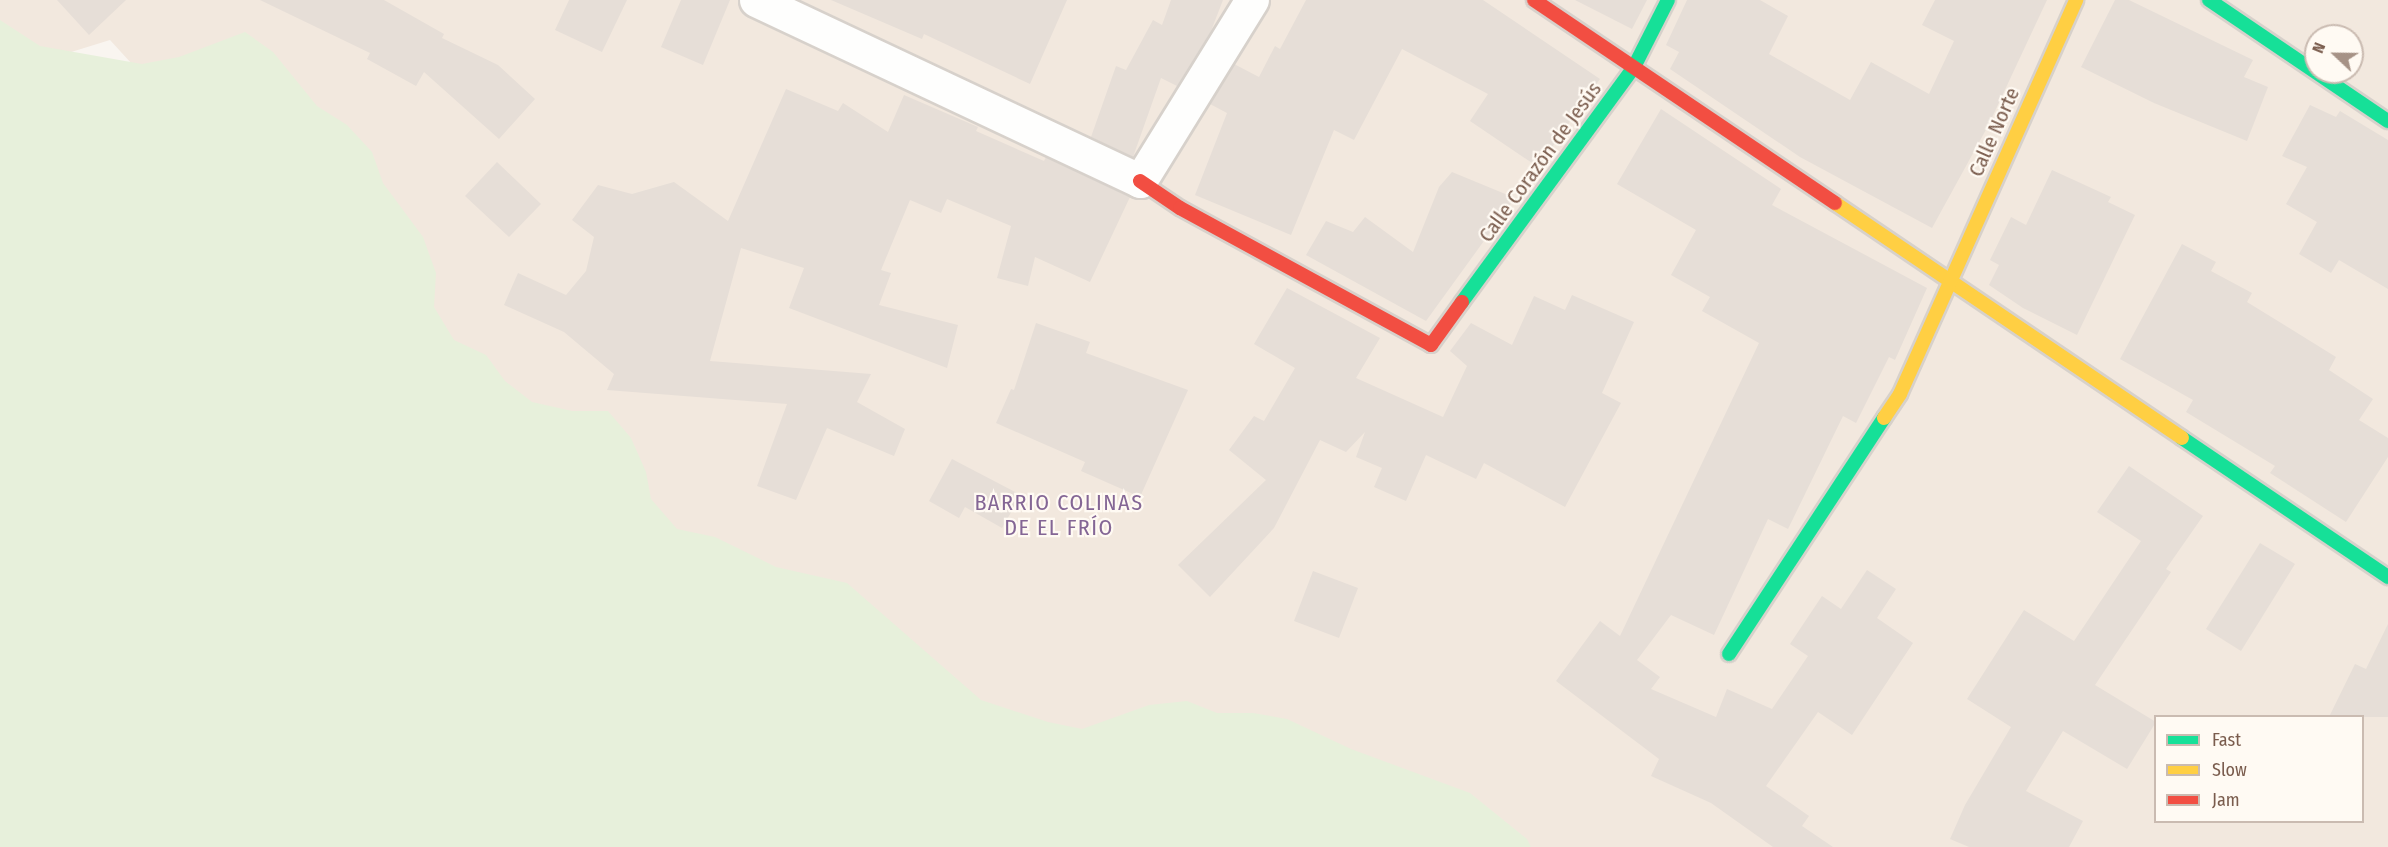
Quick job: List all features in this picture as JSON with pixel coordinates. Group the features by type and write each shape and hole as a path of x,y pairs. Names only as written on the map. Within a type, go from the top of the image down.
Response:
{"street":[{"path":"756,0 1140,181 1252,0"},
{"path":"1534,0 2388,578"},
{"name":"Calle Corazón de Jesús","path":"1140,181 1180,208 1425,343 1437,342 1634,67 1668,0"},
{"name":"Calle Norte","path":"1729,654 1882,425 1931,333 1950,280 2076,0"},
{"path":"2209,0 2388,121"}],"shaded area":[{"path":"0,0 2388,0 2388,847 1315,847 1017,760 404,361 110,40 0,74"}],"green space":[{"path":"0,20 40,46 142,64 179,57 245,32 273,52 317,106 347,125 372,152 383,183 423,237 436,273 434,307 454,340 486,355 505,381 532,402 572,411 608,411 631,438 646,472 651,499 677,529 715,537 776,567 847,583 981,700 1048,722 1082,729 1149,705 1187,701 1217,713 1253,713 1287,719 1351,749 1470,793 1527,839 1531,847 0,847"}],"building":[{"path":"57,0 126,0 89,35"},
{"path":"260,0 384,0 444,34 442,38 498,65 535,99 499,139 424,72 416,86 367,59 370,53"},
{"path":"569,0 627,0 602,52 555,30"},
{"path":"681,0 730,0 703,65 661,47"},
{"path":"831,0 1067,0 1030,84 924,34 922,39"},
{"path":"1171,0 1223,0 1211,31 1177,86 1161,78 1133,157 1091,137 1116,66 1126,70 1153,20 1162,25"},
{"path":"1306,0 1483,0 1600,79 1538,167 1470,121 1488,94 1402,49 1354,140 1334,130 1291,235 1195,195 1227,113 1210,104 1234,64 1259,77 1275,46 1280,49"},
{"path":"1575,0 1647,0 1632,29"},
{"path":"1687,0 1760,0 1788,16 1769,54 1850,100 1871,62 1929,94 1954,41 1922,25 1935,0 2047,0 1988,126 1932,228 1800,157 1670,69 1679,52 1666,45"},
{"path":"2115,0 2129,0 2253,60 2244,77 2268,87 2247,141 2154,103 2081,67"},
{"path":"786,89 838,111 843,103 888,132 904,95 978,127 976,131 1044,161 1046,157 1130,197 1090,282 1035,257 1028,286 997,278 1011,226 947,199 941,213 910,200 881,270 891,273 879,305 958,325 947,368 789,308 804,268 741,248 710,361 871,374 857,402 905,429 894,456 827,428 796,500 757,486 787,404 607,390 614,374 564,332 504,305 518,273 566,295 586,271 594,237 572,220 598,185 632,194 674,182 728,221"},
{"path":"2310,105 2336,117 2340,111 2388,140 2388,289 2339,260 2331,273 2299,254 2317,222 2286,204 2307,167 2282,156"},
{"path":"1661,109 1781,189 1772,205 1927,288 1895,360 1889,357 1856,423 1843,416 1788,529 1768,519 1714,635 1671,615 1637,660 1660,677 1651,689 1716,717 1727,689 1772,709 1808,656 1790,644 1822,596 1841,609 1867,570 1896,589 1877,618 1913,643 1852,735 1818,712 1766,786 1809,816 1802,826 1833,847 1773,847 1711,803 1651,776 1659,759 1556,681 1600,621 1620,636 1759,343 1702,311 1710,297 1671,275 1696,230 1617,184"},
{"path":"497,162 541,204 509,237 465,196"},
{"path":"2052,170 2111,197 2108,202 2135,215 2077,335 2023,308 1989,285 1999,265 1990,260 2011,217 2026,225"},
{"path":"1452,172 1515,198 1426,321 1306,255 1326,221 1353,232 1365,217 1413,252 1439,187"},
{"path":"2182,244 2216,262 2211,271 2252,293 2247,302 2336,357 2329,370 2373,399 2359,420 2388,438 2388,457 2346,522 2270,473 2275,466 2186,412 2193,400 2120,359"},
{"path":"1287,288 1380,338 1356,378 1443,417 1467,366 1450,351 1471,323 1512,345 1534,296 1565,310 1572,295 1634,322 1602,393 1621,403 1565,507 1484,463 1476,479 1426,455 1406,501 1374,487 1382,468 1356,457 1365,432 1346,452 1320,440 1274,528 1210,597 1178,565 1266,480 1229,450 1254,416 1264,421 1295,368 1254,344"},
{"path":"1036,323 1090,342 1086,353 1188,390 1140,497 1081,471 1085,462 996,423 1011,389 1014,390"},
{"path":"952,459 1021,495 1002,528 965,507 959,518 929,501"},
{"path":"2129,466 2203,516 2166,569 2171,572 2095,685 2154,721 2154,725 2127,769 2063,731 2026,791 2083,821 2069,847 1969,847 1950,839 1965,805 2011,727 1967,699 2024,610 2074,641 2141,541 2097,512"},
{"path":"2260,543 2295,564 2241,651 2206,629"},
{"path":"1313,571 1358,588 1339,638 1294,621"},
{"path":"2388,624 2388,717 2330,715 2355,664 2366,669"}],"traffic: fast":[{"path":"1462,302 1634,67 1668,0"},
{"path":"2209,0 2388,121"},
{"path":"1729,654 1884,418"},
{"path":"2182,438 2388,577"}],"traffic: slow":[{"path":"1884,418 1900,394 2076,0"},
{"path":"1835,203 2182,438"}],"traffic: jam":[{"path":"1534,0 1835,203"},
{"path":"1140,181 1180,208 1431,345 1462,302"}],"district":[{"name":"BARRIO COLINAS DE EL FRÍO","path":"1059,514"}]}
